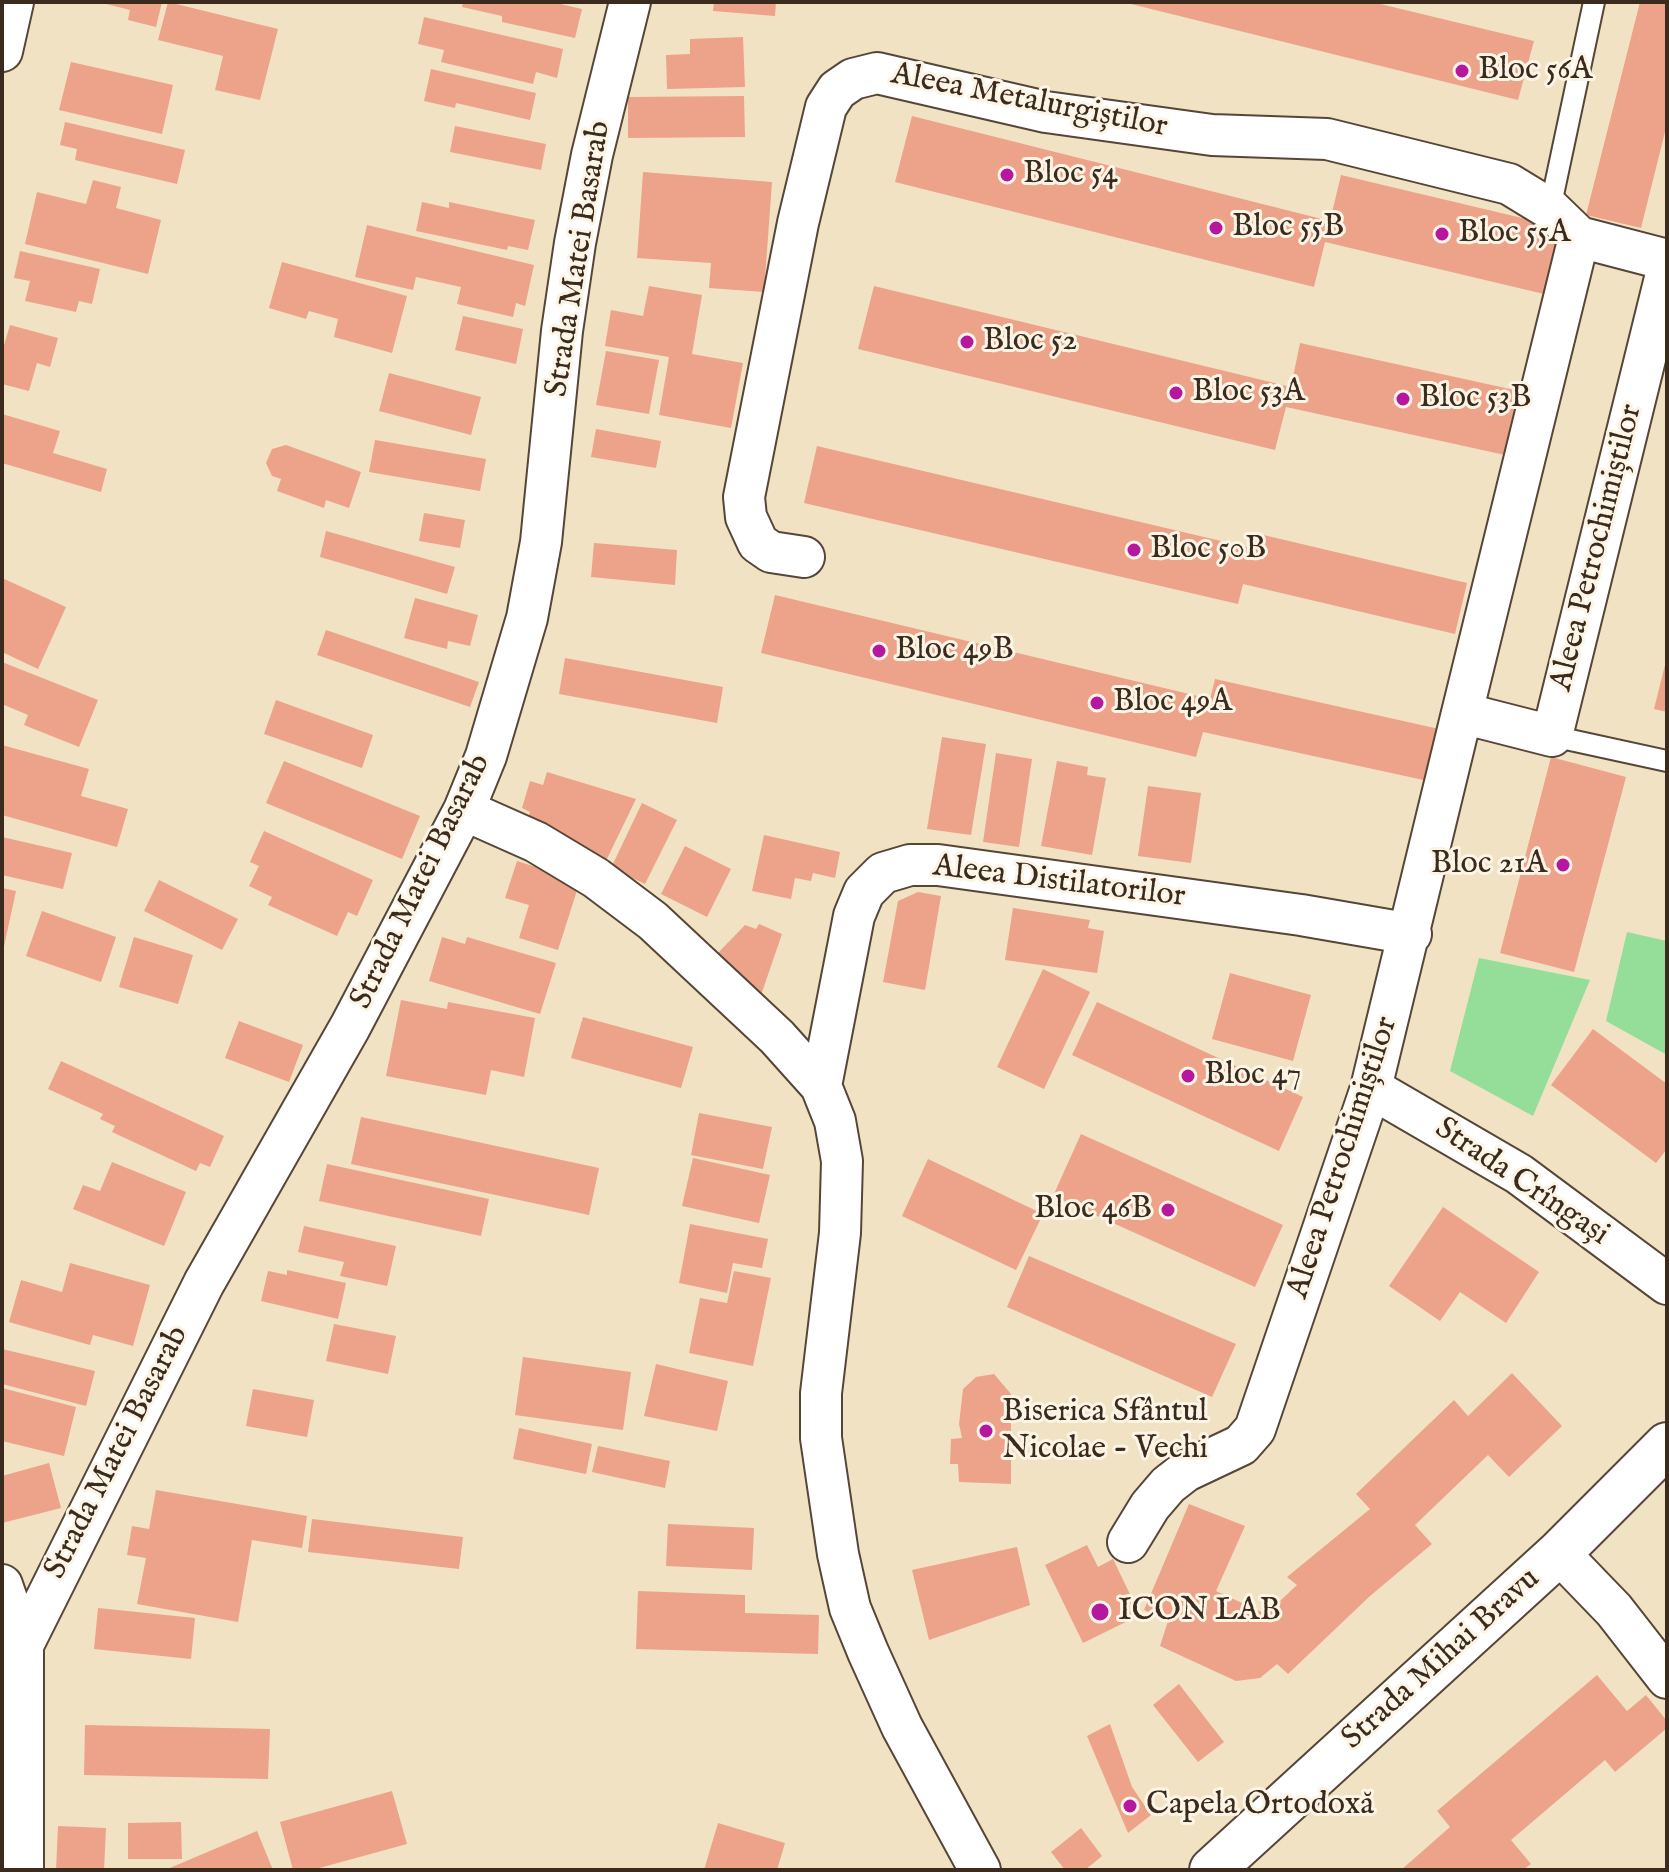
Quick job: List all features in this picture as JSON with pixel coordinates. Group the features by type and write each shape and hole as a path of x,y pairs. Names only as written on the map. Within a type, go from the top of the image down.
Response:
{"main road":[{"name":"Strada Mihai Bravu","path":"1212,1870 1559,1553 1667,1445"}],"street":[{"path":"2,51 13,2"},
{"name":"Strada Matei Basarab","path":"23,1645 204,1283 350,1027 464,810 509,689 527,618 541,542 562,331 575,243 592,155 630,2"},
{"name":"Aleea Metalurgiștilor","path":"804,557 771,552 758,543 746,517 744,497 798,223 826,107 837,90 853,79 877,73 1046,112 1212,135 1327,139 1509,184 1550,209 1579,237 1667,260"},
{"name":"Aleea Petrochimiștilor","path":"1128,1542 1150,1506 1168,1485 1186,1471 1241,1445 1255,1429 1371,1088 1579,237"},
{"name":"Aleea Petrochimiștilor","path":"1462,713 1552,736 1658,339 1667,270"},
{"path":"464,810 536,842 596,878 653,921 777,1037 821,1086 835,1121 842,1161 840,1233 821,1393 821,1438 838,1554 850,1608 868,1652 902,1727 980,1870"},
{"name":"Aleea Distilatorilor","path":"821,1086 854,916 864,892 883,873 910,865 938,865 1411,934"},
{"name":"Strada Crîngași","path":"1371,1088 1519,1174 1667,1284"},
{"path":"1559,1553 1614,1610 1667,1678"},
{"path":"2,1585 23,1645 23,1870"}],"lane":[{"path":"1550,209 1594,2"},
{"path":"1552,736 1667,761"}],"green space":[{"path":"1627,932 1667,941 1667,1055 1606,1021"},
{"path":"1479,958 1590,980 1533,1116 1450,1071"}],"building":[{"path":"162,2 156,27 128,20 130,10 102,3"},
{"path":"168,2 278,29 260,100 215,90 223,56 158,40"},
{"path":"463,2 552,2 582,9 575,38 502,22 502,16 462,7"},
{"path":"714,2 776,2 775,16 713,11"},
{"name":"Bloc 56A","path":"1372,2 1534,41 1518,100 1127,3"},
{"path":"1640,2 1667,2 1667,124 1641,228 1586,215"},
{"path":"424,17 563,49 557,78 536,72 533,84 441,62 444,50 418,44"},
{"path":"743,37 745,87 667,89 666,55 690,54 690,39"},
{"path":"71,62 173,85 162,134 59,110"},
{"path":"431,69 536,93 530,120 456,103 455,108 424,101"},
{"path":"744,96 745,137 628,138 628,97"},
{"path":"912,116 1330,221 1341,175 1560,227 1544,294 1325,242 1314,287 895,182"},
{"path":"65,122 185,150 177,184 75,160 77,149 60,145"},
{"path":"455,126 546,144 541,170 450,152"},
{"path":"643,172 772,182 764,292 709,288 711,263 637,258"},
{"path":"93,180 121,187 116,208 161,220 148,274 25,244 37,192 86,204"},
{"path":"422,202 449,208 449,202 535,220 528,250 508,246 507,250 416,231"},
{"path":"367,225 534,265 525,306 516,303 513,317 457,304 461,287 416,277 413,290 355,277"},
{"path":"20,251 100,269 92,304 79,301 76,312 25,301 30,281 14,278"},
{"path":"282,262 407,296 392,353 334,337 338,319 309,311 306,319 269,308"},
{"path":"649,286 702,295 692,354 743,363 731,428 659,415 669,357 605,346 611,310 643,316"},
{"path":"874,286 1291,387 1300,343 1519,391 1505,455 1286,407 1275,450 858,349"},
{"path":"463,316 523,329 516,364 455,350"},
{"path":"10,325 58,338 50,367 37,363 29,391 2,384 2,352"},
{"path":"606,351 659,360 649,414 596,405"},
{"path":"389,373 481,397 471,435 379,411"},
{"path":"2,414 60,431 53,453 107,469 101,492 2,463"},
{"path":"596,429 661,441 656,468 591,457"},
{"path":"375,440 486,459 480,491 369,472"},
{"path":"286,445 361,472 349,508 326,500 324,508 277,491 281,479 272,476 266,463 272,449"},
{"path":"817,446 1251,548 1255,533 1467,583 1455,634 1243,584 1238,604 804,503"},
{"path":"424,513 465,520 460,548 419,541"},
{"path":"326,531 455,567 447,594 320,557"},
{"path":"594,543 677,550 675,585 591,577"},
{"path":"2,578 66,607 38,669 2,652"},
{"path":"775,595 1210,699 1215,679 1439,729 1428,781 1203,732 1196,757 761,653"},
{"path":"415,598 478,615 470,646 448,641 447,649 404,638"},
{"path":"326,630 479,682 470,707 317,655"},
{"path":"565,658 723,687 717,723 559,694"},
{"path":"1667,661 1667,712 1654,709"},
{"path":"2,662 98,700 79,747 24,725 28,715 2,704"},
{"path":"276,700 373,735 362,768 264,734"},
{"path":"942,737 986,744 971,835 927,829"},
{"path":"2,745 89,769 81,796 128,809 117,847 2,815"},
{"path":"996,753 1032,759 1019,847 983,842"},
{"name":"Bloc 21A","path":"1551,757 1626,777 1574,972 1500,953"},
{"path":"284,761 420,816 402,859 266,803"},
{"path":"1057,761 1088,767 1087,775 1106,778 1092,855 1041,846"},
{"path":"547,772 636,799 604,865 526,823 530,812 522,808 530,781 543,785"},
{"path":"1148,786 1201,793 1191,863 1138,856"},
{"path":"642,803 677,820 645,884 611,868"},
{"path":"264,831 373,880 357,916 348,912 337,936 268,905 272,897 249,886 259,866 250,862"},
{"path":"764,835 840,852 835,878 813,873 811,881 795,878 791,899 752,891"},
{"path":"2,837 72,853 63,889 2,875"},
{"path":"685,846 731,869 707,917 661,894"},
{"path":"517,861 580,881 558,950 519,938 529,905 505,898"},
{"path":"159,880 238,919 222,950 144,911"},
{"path":"2,888 16,891 3,951 2,951"},
{"path":"918,892 941,896 925,990 883,982 898,901"},
{"path":"1013,908 1090,920 1088,928 1104,931 1097,973 1005,960"},
{"path":"42,911 116,937 101,982 26,956"},
{"path":"759,924 782,934 760,998 716,955 745,925 756,929"},
{"path":"134,937 193,955 178,1004 119,987"},
{"path":"442,937 465,944 467,937 556,963 540,1014 429,981"},
{"path":"1043,969 1090,992 1044,1089 997,1067"},
{"path":"1230,973 1311,995 1293,1061 1212,1039"},
{"path":"401,1000 447,1009 448,1002 535,1018 524,1077 491,1070 486,1095 386,1076"},
{"name":"Bloc 47","path":"1097,1002 1303,1097 1279,1151 1072,1055"},
{"path":"583,1017 693,1047 681,1088 571,1058"},
{"path":"239,1021 303,1045 289,1082 225,1058"},
{"path":"1593,1029 1667,1084 1667,1149 1656,1163 1551,1085"},
{"path":"61,1061 224,1136 210,1167 200,1163 196,1171 112,1132 115,1126 100,1119 103,1114 48,1089"},
{"path":"699,1113 772,1127 763,1169 691,1155"},
{"path":"361,1117 599,1168 589,1215 351,1164"},
{"name":"Bloc 46B","path":"1081,1134 1283,1225 1255,1287 1053,1196"},
{"path":"693,1158 770,1175 759,1223 682,1206"},
{"path":"928,1159 1043,1214 1016,1270 902,1216"},
{"path":"112,1162 186,1192 164,1246 73,1209 83,1185 100,1191"},
{"path":"327,1164 489,1199 481,1236 319,1201"},
{"path":"1443,1207 1539,1272 1506,1323 1460,1292 1440,1321 1389,1286"},
{"path":"690,1224 768,1239 762,1268 733,1263 727,1293 679,1283"},
{"path":"304,1226 396,1246 387,1286 340,1276 344,1262 298,1252"},
{"path":"1029,1256 1236,1344 1212,1397 1007,1307"},
{"path":"70,1263 150,1285 133,1346 93,1335 90,1345 9,1322 21,1280 62,1292"},
{"path":"287,1270 346,1283 338,1319 261,1301 268,1271 287,1275"},
{"path":"734,1271 771,1278 753,1366 689,1353 700,1298 727,1303"},
{"path":"334,1324 396,1336 388,1374 326,1361"},
{"path":"2,1349 95,1371 86,1406 2,1384"},
{"path":"523,1357 631,1372 623,1430 515,1415"},
{"path":"656,1364 728,1381 717,1431 644,1416"},
{"path":"1512,1373 1562,1426 1509,1477 1488,1455 1415,1525 1432,1544 1370,1596 1288,1674 1277,1664 1260,1678 1236,1681 1160,1646 1168,1621 1144,1610 1189,1504 1245,1526 1216,1591 1266,1614 1297,1585 1287,1577 1370,1509 1356,1494 1454,1400 1468,1416"},
{"name":"Biserica Sfântul Nicolae - Vechi","path":"994,1374 1011,1394 1011,1484 959,1482 958,1464 950,1464 951,1439 962,1438 959,1424 963,1389 976,1377"},
{"path":"2,1388 76,1407 64,1456 2,1441"},
{"path":"253,1389 314,1400 307,1437 246,1426"},
{"path":"519,1428 592,1444 586,1474 513,1459"},
{"path":"598,1446 670,1461 665,1488 592,1472"},
{"path":"49,1463 61,1508 2,1523 2,1476"},
{"path":"156,1490 307,1516 302,1548 252,1540 238,1622 137,1604 146,1558 127,1555 132,1526 149,1529"},
{"path":"312,1519 463,1537 459,1569 308,1552"},
{"path":"668,1524 754,1528 752,1570 666,1566"},
{"path":"1087,1545 1098,1567 1113,1559 1140,1615 1083,1643 1045,1565"},
{"path":"1017,1547 1030,1605 929,1640 912,1570"},
{"path":"638,1591 745,1595 745,1613 819,1615 818,1654 636,1649"},
{"path":"98,1608 195,1618 191,1659 94,1649"},
{"path":"1597,1675 1627,1711 1646,1695 1667,1721 1667,1728 1615,1772 1605,1760 1511,1840 1531,1864 1523,1870 1401,1870 1450,1827 1437,1811"},
{"path":"1179,1684 1224,1742 1198,1762 1153,1705"},
{"path":"1110,1724 1132,1787 1151,1815 1128,1833 1087,1736"},
{"path":"85,1725 270,1729 268,1779 84,1775"},
{"path":"392,1791 407,1844 312,1870 293,1870 280,1822"},
{"path":"181,1822 182,1859 128,1859 128,1823"},
{"path":"718,1823 785,1843 777,1870 704,1870"},
{"path":"58,1826 106,1828 104,1870 56,1870"},
{"path":"1081,1828 1102,1856 1085,1870 1065,1870 1051,1852"},
{"path":"257,1831 273,1870 165,1870"}],"place":[{"name":"Bloc 56A","path":"1462,71"},
{"name":"Bloc 54","path":"1007,175"},
{"name":"Bloc 55B","path":"1216,228"},
{"name":"Bloc 55A","path":"1442,234"},
{"name":"Bloc 52","path":"967,342"},
{"name":"Bloc 53A","path":"1176,393"},
{"name":"Bloc 53B","path":"1403,399"},
{"name":"Bloc 50B","path":"1134,550"},
{"name":"Bloc 49B","path":"879,651"},
{"name":"Bloc 49A","path":"1097,703"},
{"name":"Bloc 21A","path":"1563,865"},
{"name":"Bloc 47","path":"1188,1076"},
{"name":"Bloc 46B","path":"1168,1210"},
{"name":"Biserica Sfântul Nicolae - Vechi","path":"986,1431"},
{"name":"ICON LAB","path":"1100,1612"},
{"name":"Capela Ortodoxă","path":"1130,1806"}]}
